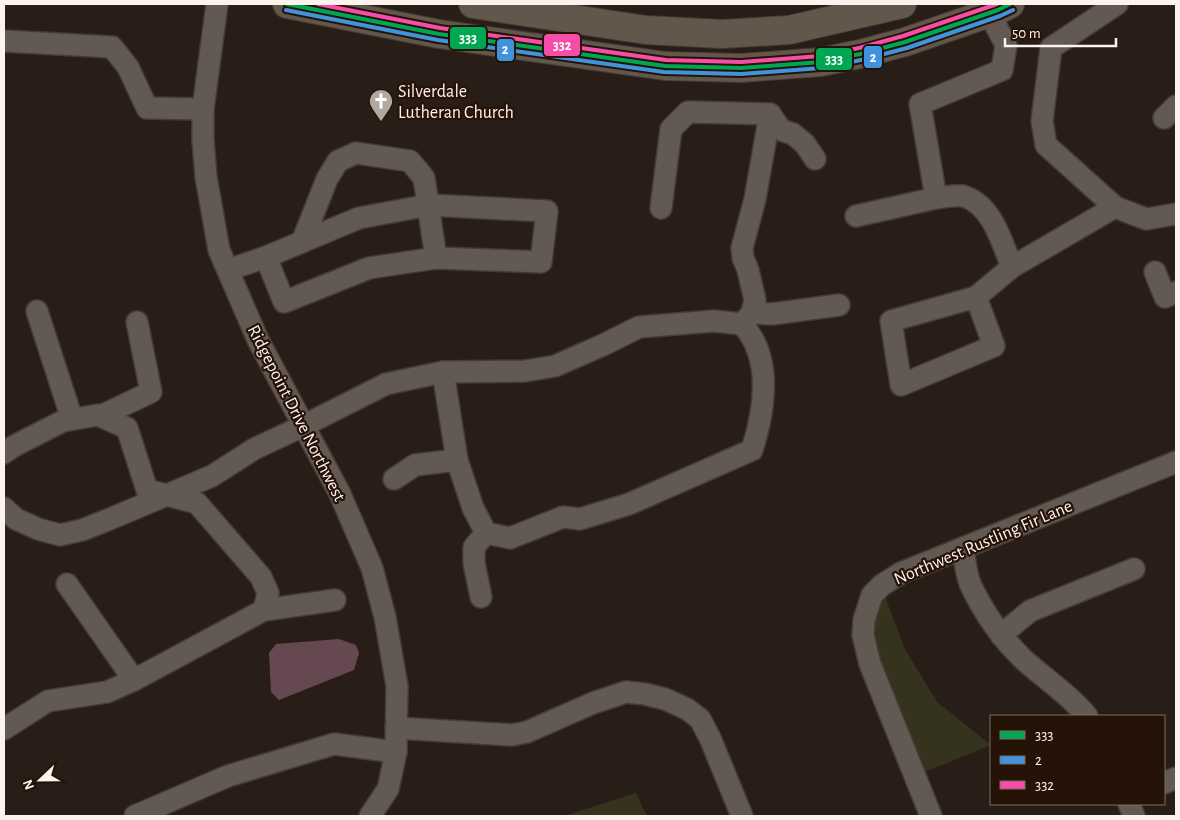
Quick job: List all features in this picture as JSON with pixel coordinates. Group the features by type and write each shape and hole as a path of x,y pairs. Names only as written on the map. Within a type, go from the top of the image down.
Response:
{"main road":[{"path":"287,4 439,34 665,66 741,68 821,62 860,54 905,42 999,8"},
{"path":"473,4 646,30 722,34 789,30 902,4"}],"street":[{"name":"Ridgepoint Drive Northwest","path":"217,4 203,109 206,177 219,250 258,340 340,494 372,568 385,617 397,686 396,752 388,789 370,816"},
{"path":"1117,4 1051,48 1042,121 1046,145 1115,207 1146,219 1176,214"},
{"path":"936,198 920,104 1002,70 1006,45 999,8"},
{"path":"4,41 112,47 128,67 147,108 203,109"},
{"path":"661,208 671,129 688,112 770,114"},
{"path":"770,114 781,130 793,134 806,144 815,159"},
{"path":"486,533 510,538 563,517 580,519 629,504 752,450 760,425 764,396 762,368 747,319 755,300 748,270 742,258 742,248 755,198 770,114"},
{"path":"302,242 327,179 338,161 356,153 410,161 424,178 436,258"},
{"path":"856,216 936,198 963,196 981,206 994,225 1012,267"},
{"path":"228,270 359,218 429,205 547,211 542,262 436,258 369,268 284,302 266,256"},
{"path":"976,296 994,346 901,385 891,321 976,296 1012,267 1115,207"},
{"path":"1155,272 1165,297 1176,292"},
{"path":"4,508 16,519 38,529 60,535 105,521 212,476 254,449 386,384 442,372 525,371 555,366 639,327 747,319 839,305"},
{"path":"37,310 72,419"},
{"path":"101,416 152,392 137,322"},
{"path":"442,372 457,460 473,508 486,533"},
{"path":"4,453 63,421 72,419 98,415 127,428 147,490 197,503 261,576 268,593 264,610"},
{"path":"394,479 414,465 457,460"},
{"name":"Northwest Rustling Fir Lane","path":"931,816 870,664 864,635 864,620 872,595 882,585 901,573 1176,462"},
{"path":"481,597 474,563 474,547 486,533"},
{"path":"963,548 971,584 988,616 1001,635 1024,660 1066,695 1086,715"},
{"path":"1001,635 1030,611 1134,569"},
{"path":"67,584 134,680"},
{"path":"4,729 48,701 107,692 134,680 264,610 335,600"},
{"path":"396,728 512,735 527,732 593,703 626,692 665,698 687,709 700,719 710,738 742,816"},
{"path":"135,816 228,776 334,744 396,752"}],"shaded area":[{"path":"882,589 905,649 937,702 990,745 915,776 863,635"},
{"path":"339,639 356,645 359,653 354,670 279,700 271,692 269,653 276,644"},
{"path":"636,793 647,816 567,815"}],"transit line":[{"name":"333","path":"287,4 439,34 665,66 741,68 821,62 860,54 905,42 998,10 1010,4"},
{"name":"332","path":"318,4 440,28 666,60 741,62 820,56 859,48 903,36 997,4"},
{"name":"2","path":"286,10 438,40 664,72 741,74 821,68 861,60 907,48 1013,10"}],"place":[{"name":"Silverdale Lutheran Church","path":"381,122"}]}
